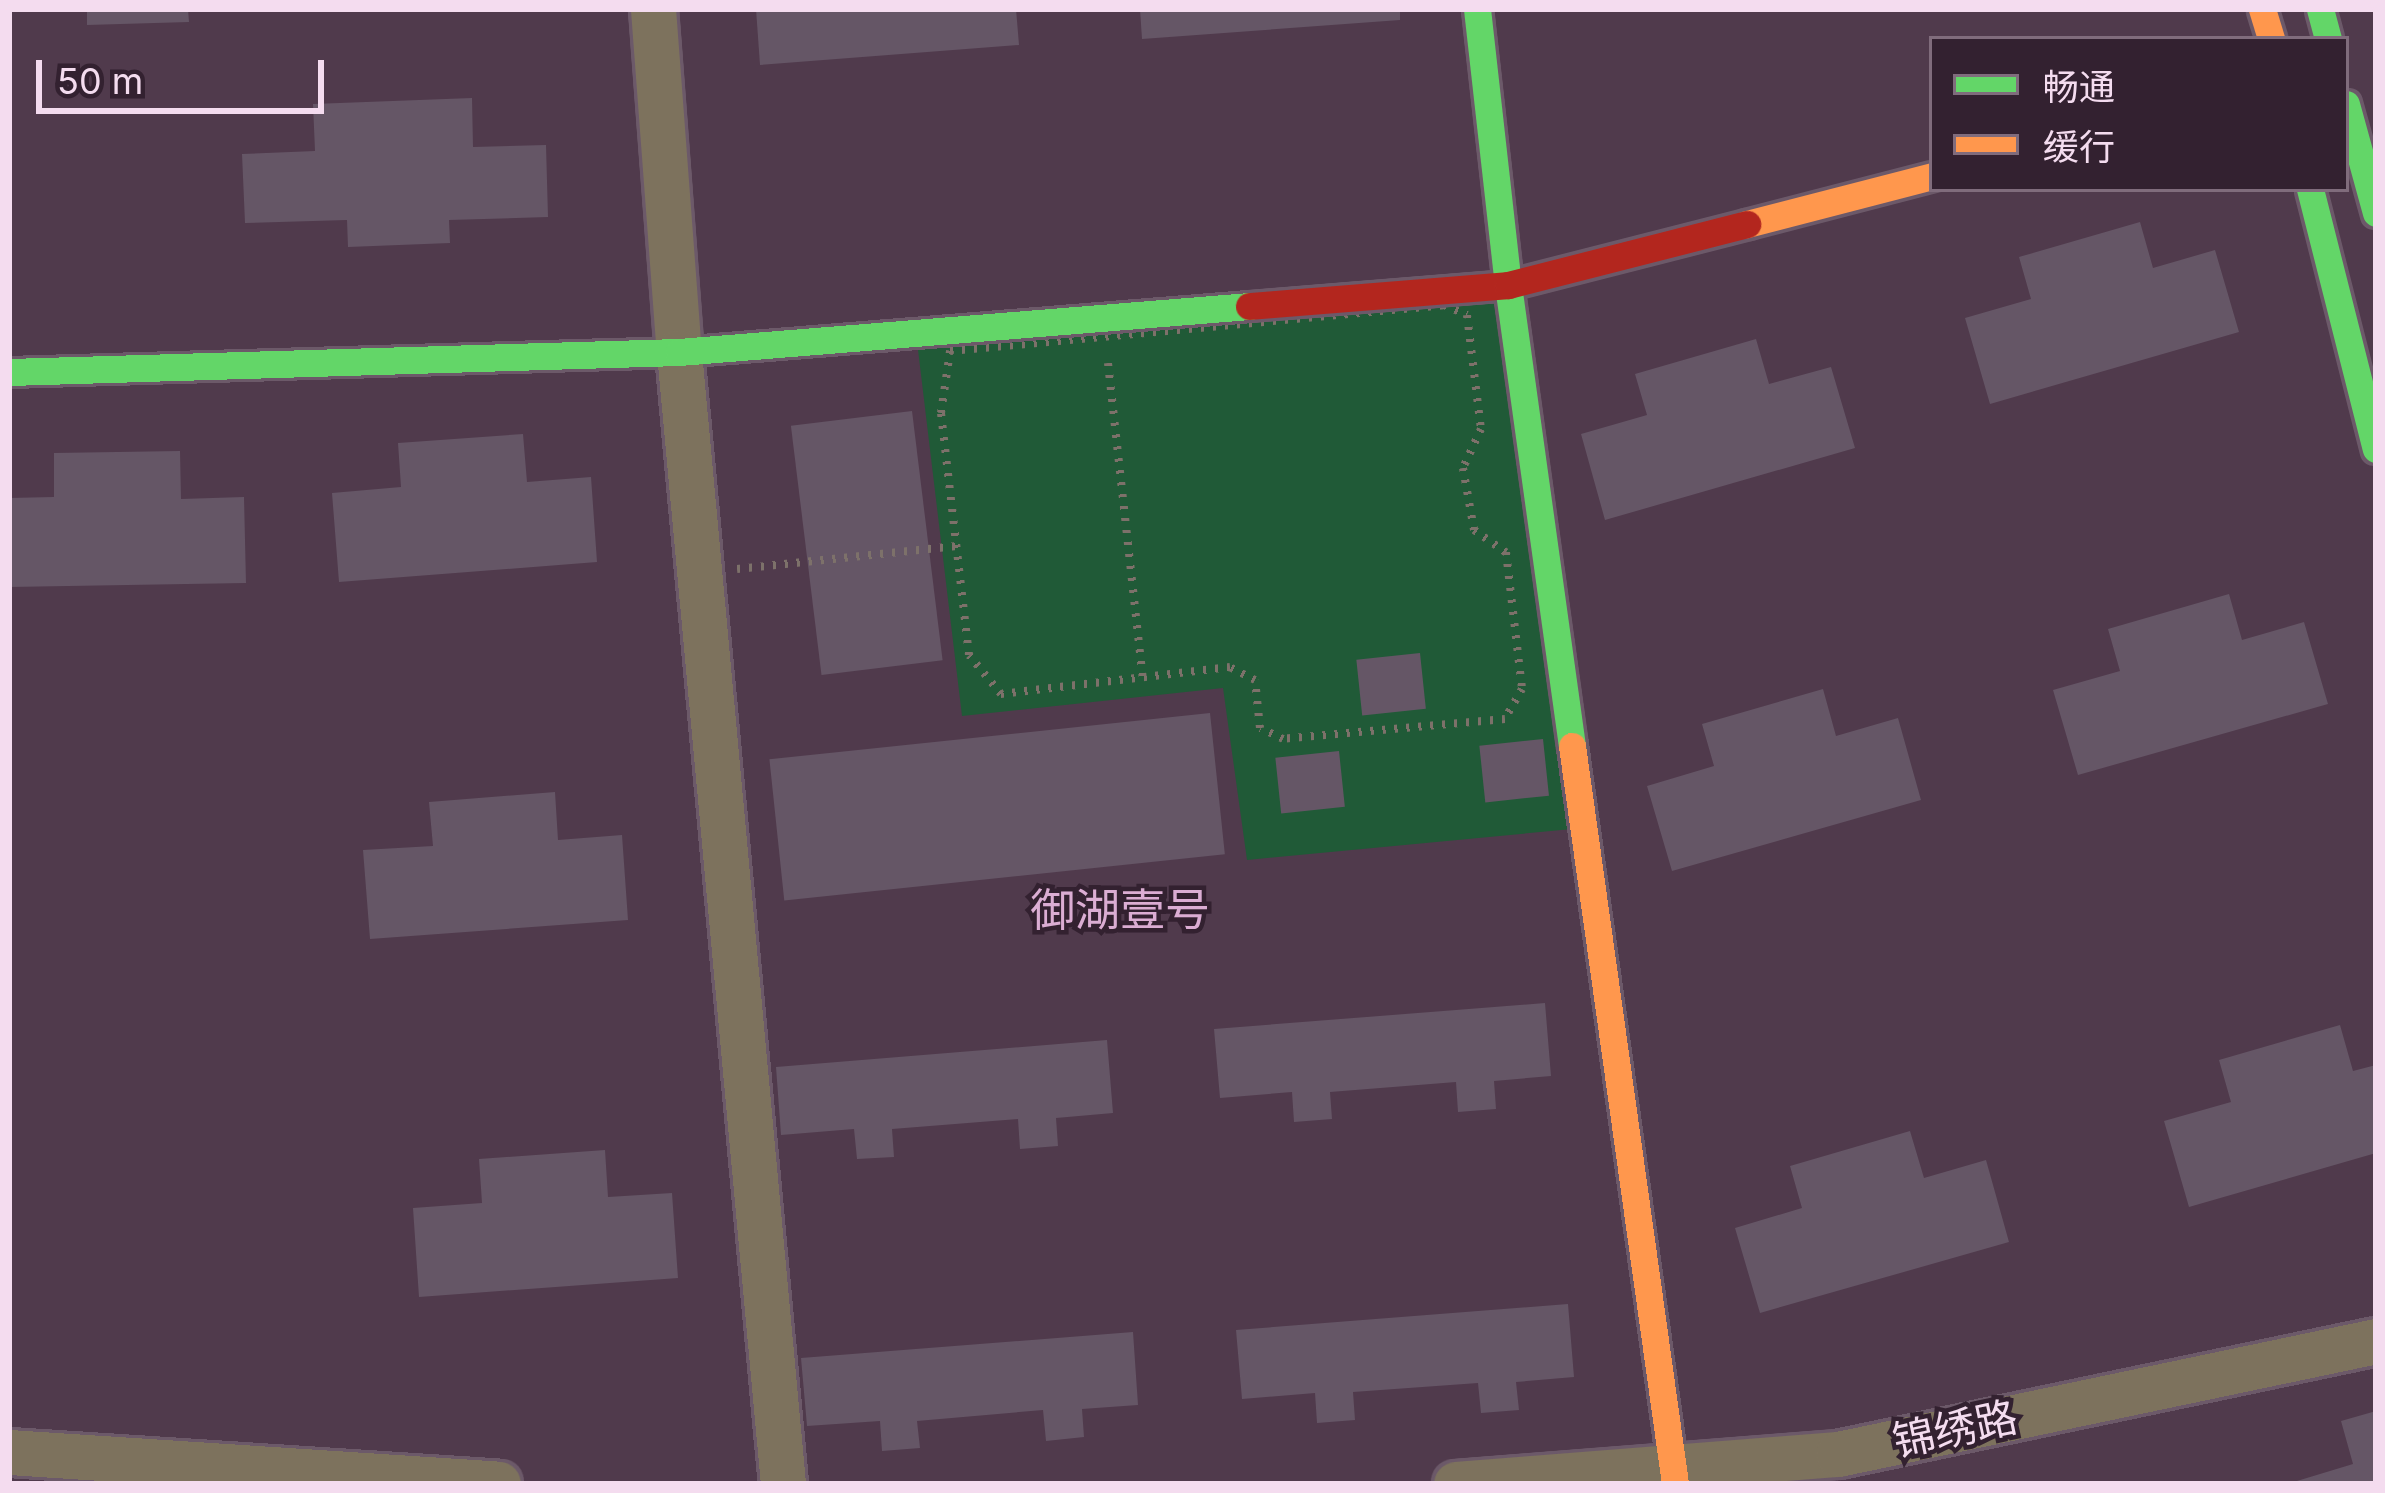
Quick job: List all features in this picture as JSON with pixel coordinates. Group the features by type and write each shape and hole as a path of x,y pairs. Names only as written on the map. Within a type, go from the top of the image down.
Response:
{"street":[{"path":"653,9 679,352 783,1484"},
{"path":"1477,9 1508,285 1673,1476"},
{"path":"2349,115 2376,213"},
{"path":"9,373 679,352 1508,285 1929,177"},
{"path":"2311,192 2376,448"},
{"name":"锦绣路","path":"1456,1484 1673,1476 1838,1454 2376,1341"},
{"path":"9,1452 498,1484"}],"path":[{"path":"1444,305 1467,315 1481,429 1463,468 1474,530 1505,552 1522,689 1504,719 1283,739 1259,728 1255,680 1230,667 1000,694 969,655 941,413 950,351 1106,337 1444,305"},
{"path":"1106,337 1143,677"},
{"path":"699,573 957,546"}],"green space":[{"path":"1508,285 1583,828 1247,860 1223,688 962,716 916,333"}],"building":[{"path":"87,9 188,9 189,22 87,25"},
{"path":"756,9 1016,9 1019,45 760,65"},
{"path":"1140,9 1400,9 1400,20 1142,39"},
{"path":"472,98 473,147 546,145 548,217 449,220 450,243 348,247 347,220 245,223 242,154 315,151 313,104"},
{"path":"2140,222 2153,268 2215,250 2239,332 1990,404 1965,318 2031,299 2019,257"},
{"path":"1756,339 1769,384 1831,367 1855,448 1605,520 1581,434 1647,415 1635,374"},
{"path":"912,411 943,660 821,675 791,426"},
{"path":"523,434 527,482 591,477 597,562 339,582 332,493 401,487 398,443"},
{"path":"180,451 181,499 244,497 246,583 9,587 9,498 54,497 54,453"},
{"path":"2229,594 2242,640 2304,622 2328,704 2078,775 2053,690 2120,671 2108,629"},
{"path":"1420,653 1426,709 1362,715 1356,660"},
{"path":"1823,689 1836,736 1898,718 1921,800 1672,871 1647,786 1714,766 1702,724"},
{"path":"1210,713 1225,854 784,901 769,759"},
{"path":"1543,739 1549,796 1485,802 1479,746"},
{"path":"1339,751 1345,807 1281,813 1275,758"},
{"path":"555,792 558,840 622,835 628,920 370,939 363,850 433,846 429,802"},
{"path":"1545,1003 1551,1076 1494,1081 1496,1109 1458,1112 1456,1082 1330,1092 1332,1119 1294,1122 1292,1092 1220,1098 1214,1029"},
{"path":"2340,1025 2353,1071 2376,1065 2376,1153 2189,1207 2164,1121 2231,1102 2219,1060"},
{"path":"1107,1040 1113,1113 1056,1118 1058,1146 1020,1149 1018,1119 892,1129 894,1157 857,1159 854,1129 781,1135 776,1067"},
{"path":"1910,1131 1924,1178 1986,1160 2009,1242 1760,1313 1735,1228 1802,1208 1790,1166"},
{"path":"605,1150 608,1197 672,1193 678,1278 419,1297 413,1208 482,1203 479,1159"},
{"path":"1568,1304 1574,1377 1516,1382 1519,1410 1481,1413 1478,1383 1353,1392 1355,1420 1317,1423 1315,1393 1242,1399 1236,1330"},
{"path":"1133,1332 1138,1405 1082,1409 1084,1437 1046,1441 1043,1410 917,1421 920,1448 882,1451 880,1421 807,1426 801,1358"},
{"path":"2376,1411 2376,1484 2287,1484 2353,1464 2341,1421"}],"traffic: fast":[{"path":"1477,9 1508,285 1572,746"},
{"path":"2320,9 2327,36"},
{"path":"2349,115 2376,213"},
{"path":"2311,192 2376,449"},
{"path":"9,372 679,352 1249,306"}],"traffic: slow":[{"path":"2262,9 2270,36"},
{"path":"1747,224 1929,177"},
{"path":"1572,746 1675,1484"}],"traffic: jam":[{"path":"1249,306 1508,285 1747,224"}],"district":[{"name":"御湖壹号","path":"1120,910"}]}
